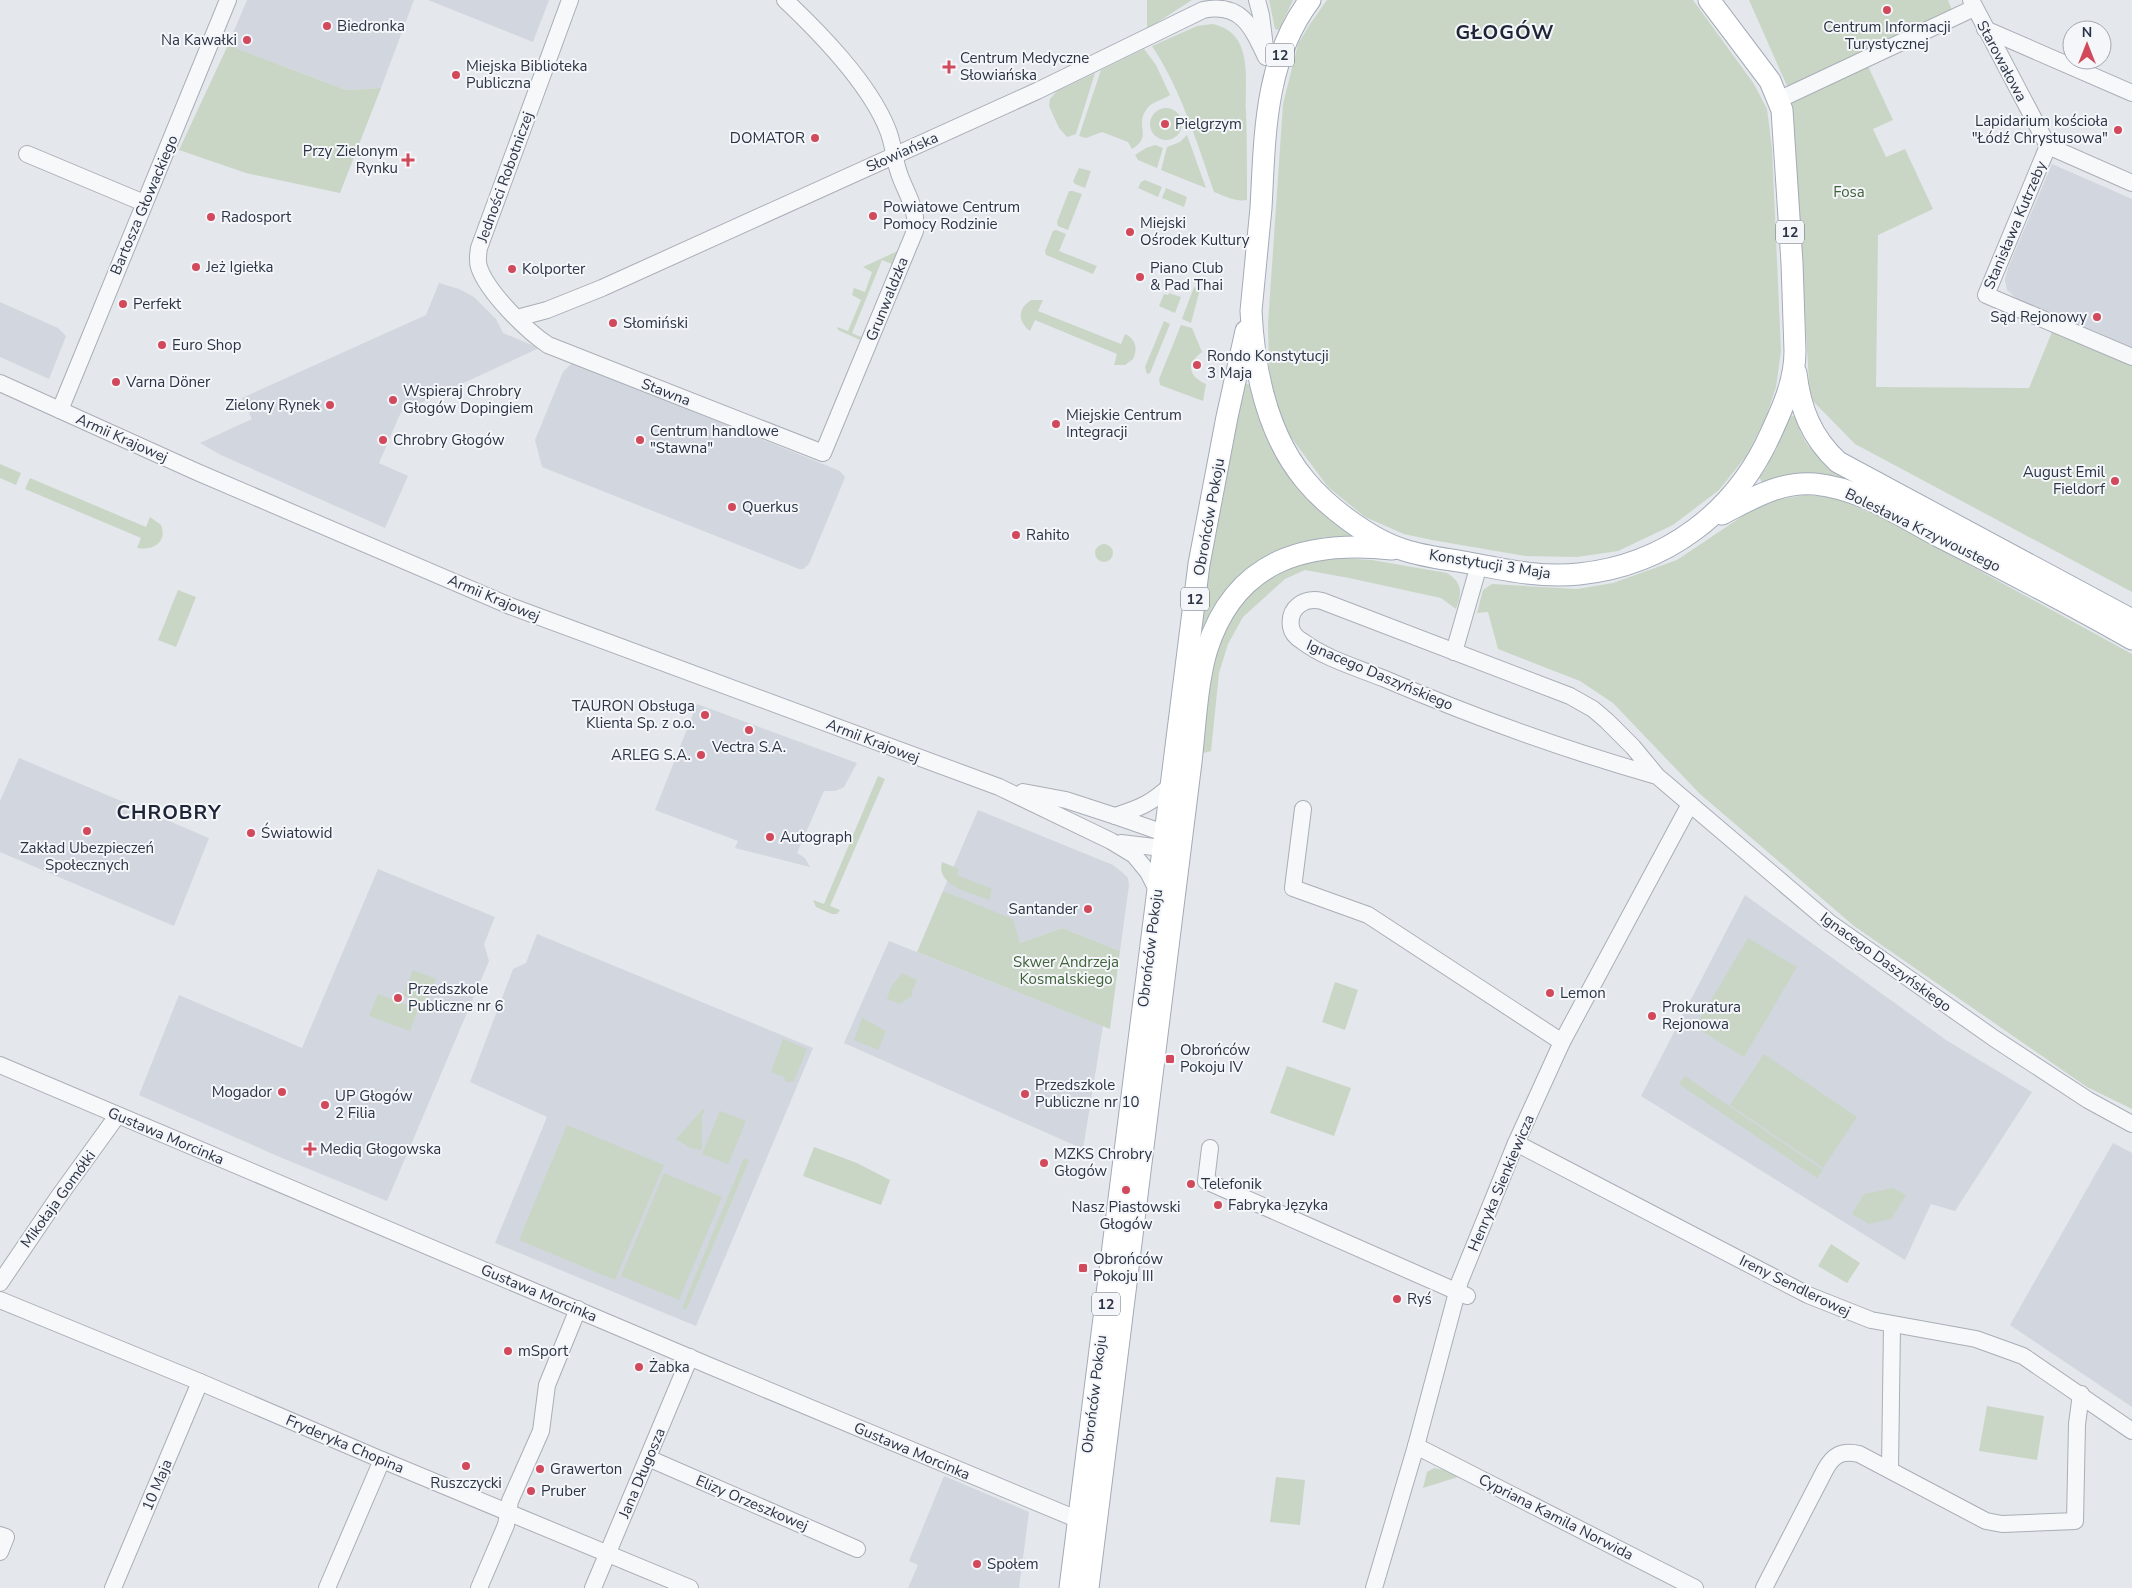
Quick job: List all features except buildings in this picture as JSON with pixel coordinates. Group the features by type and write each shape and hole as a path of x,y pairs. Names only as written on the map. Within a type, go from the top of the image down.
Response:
{"main road":[{"name":"Konstytucji 3 Maja","path":"1310,0 1288,36 1280,56 1272,80 1267,116 1251,311 1253,342 1259,381 1266,406 1288,457 1305,480 1334,508 1380,539 1405,551 1541,574 1587,573 1622,565 1653,554 1706,522 1733,495 1762,453 1788,395 1795,365 1792,263 1783,117 1770,81 1715,5"},
{"name":"Obrońców Pokoju","path":"1088,1588 1169,842 1171,785 1204,532 1251,311"},
{"name":"Bolesława Krzywoustego","path":"1795,365 1802,408 1808,423 1820,444 1838,462 2132,620"},
{"name":"Bolesława Krzywoustego","path":"1706,522 1777,488 1795,484 1829,486 1880,505 2132,638"},
{"name":"Obrońców Pokoju","path":"1070,1588 1157,890 1192,753 1206,651 1220,619 1236,596 1260,572 1284,559 1305,552 1348,547 1405,551"}],"street":[{"name":"Bartosza Głowackiego","path":"60,410 228,0"},
{"name":"Jedności Robotniczej","path":"517,318 485,280 479,267 479,248 570,0"},
{"name":"Grunwaldzka","path":"784,0 816,29 861,86 887,128 896,155 899,174 915,211 914,231 823,454"},
{"path":"1257,0 1261,15 1266,56 1267,116"},
{"path":"1778,100 1972,4"},
{"name":"Starowałowa","path":"1972,4 2048,146"},
{"name":"Słowiańska","path":"517,318 547,310 602,288 1037,91 1203,10 1214,8 1238,14 1249,24 1266,56"},
{"path":"1985,29 2132,93"},
{"path":"2048,146 2132,183"},
{"name":"Stanisława Kutrzeby","path":"2048,146 1986,295 2132,357"},
{"path":"27,154 144,203"},
{"name":"Stawna","path":"517,318 535,336 561,352 823,454"},
{"name":"Armii Krajowej","path":"0,384 197,472 554,623 999,787 1112,841 1134,856 1148,872 1157,890"},
{"path":"1454,652 1480,565"},
{"name":"Ignacego Daszyńskiego","path":"1657,776 1574,751 1417,693 1321,652 1295,635 1291,628 1291,616 1301,603 1314,599 1570,696 1592,709 1633,747 1657,776 1830,923 1995,1039 2088,1100 2132,1124"},
{"path":"1115,816 1139,808 1156,799 1171,785"},
{"name":"Armii Krajowej","path":"999,787 1066,800 1115,816 1169,842"},
{"name":"Henryka Sienkiewicza","path":"1374,1588 1462,1294 1516,1143 1562,1042 1676,826 1690,804"},
{"path":"1303,809 1293,888 1368,915 1562,1042"},
{"name":"Armii Krajowej","path":"1112,841 1169,842"},
{"name":"Gustawa Morcinka","path":"0,1066 1079,1520"},
{"name":"Mikołaja Gomółki","path":"0,1283 56,1199 117,1116"},
{"name":"Ireny Sendlerowej","path":"1516,1143 1808,1295 1851,1314 1892,1325 1976,1339 2023,1356 2081,1394 2132,1431"},
{"path":"1210,1148 1206,1181 1462,1294"},
{"name":"Fryderyka Chopina","path":"0,1300 690,1588"},
{"path":"479,1588 506,1525 510,1501 541,1431 547,1385 578,1310"},
{"path":"1890,1469 1892,1325"},
{"name":"Jana Długosza","path":"593,1588 690,1357"},
{"name":"10 Maja","path":"113,1588 200,1382"},
{"path":"1764,1588 1825,1470 1834,1457 1840,1453 1851,1452 1859,1454 1986,1521 1993,1523 2075,1521 2077,1424 2081,1394"},
{"name":"Cypriana Kamila Norwida","path":"1416,1446 1695,1588"},
{"name":"Elizy Orzeszkowej","path":"648,1458 857,1549"},
{"path":"327,1588 382,1460"},
{"path":"0,1535 6,1537 0,1552"}],"shaded area":[{"path":"247,0 414,0 381,88 346,90 228,45"},
{"path":"428,0 549,0 533,42"},
{"path":"2052,164 2132,199 2132,348 2018,300 2007,290 2005,280 2008,268"},
{"name":"Zielony Rynek","path":"439,283 459,289 474,297 496,319 503,333 539,348 401,412 379,463 408,476 385,528 221,455 200,443 252,419 242,398 426,315"},
{"path":"0,302 58,328 66,336 49,379 0,357"},
{"path":"573,362 840,471 845,477 844,480 809,564 803,569 799,569 542,467 535,440 563,372"},
{"path":"697,704 857,763 844,787 835,791 824,791 797,853 805,858 810,867 735,848 738,841 655,810"},
{"path":"19,758 209,838 174,926 0,852 0,801"},
{"path":"978,810 1113,865 1123,873 1128,878 1129,885 1120,951 1062,928 1020,943 943,891"},
{"path":"378,869 495,917 484,944 489,961 387,1201 282,1158 139,1095 179,995 302,1048"},
{"path":"1745,895 1946,1040 2032,1092 1955,1211 1931,1204 1905,1260 1641,1096"},
{"path":"537,934 813,1048 696,1326 495,1243 547,1117 470,1082 513,969 526,963"},
{"name":"Przedszkole Publiczne nr 10","path":"889,941 1103,1026 1083,1149 844,1043"},
{"path":"2113,1143 2132,1153 2132,1407 2010,1325"},
{"path":"944,1476 1029,1512 1019,1588 908,1588 918,1565 909,1561"}],"green space":[{"path":"1147,0 1192,0 1147,29"},
{"path":"1269,0 1293,0 1279,30 1275,29"},
{"path":"1327,0 1693,0 1754,84 1767,109 1772,148 1781,351 1776,387 1766,417 1747,455 1719,490 1673,525 1618,551 1577,557 1525,556 1404,534 1365,517 1328,487 1290,436 1276,406 1269,367 1268,324 1283,104 1298,44"},
{"path":"1749,0 1948,0 1953,13 1788,88"},
{"path":"1212,24 1225,29 1235,36 1241,47 1244,59 1246,72 1247,200 1234,199 1214,192 1195,135 1180,98 1152,46 1197,26"},
{"path":"228,45 346,90 381,88 340,193 246,173 179,150"},
{"path":"1144,49 1156,65 1170,95 1151,105 1146,110 1142,121 1142,140 1132,149 1128,142 1102,132 1086,138 1079,136 1101,70"},
{"name":"Fosa","path":"1867,64 1893,120 1873,129 1886,157 1905,149 1933,209 1878,235 1876,387 2029,388 2052,332 2132,365 2132,592 1855,444 1810,398 1792,99"},
{"path":"1095,73 1076,134 1067,137 1059,128 1049,106 1050,99 1057,91"},
{"path":"1166,108 1172,109 1177,113 1181,118 1181,130 1177,135 1172,139 1166,140 1160,139 1155,135 1151,130 1150,124 1151,118 1155,113 1160,109"},
{"path":"1187,135 1206,188 1161,170 1167,147 1180,142"},
{"path":"1155,145 1163,148 1157,168 1138,160 1135,155"},
{"path":"1079,168 1091,171 1085,188 1075,184 1073,181"},
{"path":"1145,180 1162,187 1158,197 1138,188 1141,182"},
{"path":"1166,188 1187,197 1184,207 1162,198"},
{"path":"1069,191 1082,194 1068,230 1058,226 1057,222"},
{"path":"1056,230 1066,234 1059,251 1097,266 1093,274 1046,255 1045,251 1053,231"},
{"path":"900,250 894,265 882,260 852,333 861,337 860,340 838,330 837,327 848,331 861,300 852,295 854,288 865,292 872,272 863,267"},
{"path":"1194,287 1200,289 1191,323 1182,319"},
{"path":"1169,293 1181,297 1175,313 1159,306 1164,294 1168,295"},
{"path":"1031,300 1043,300 1038,311 1121,344 1125,334 1129,336 1135,345 1133,359 1125,365 1114,365 1117,354 1035,320 1030,331 1023,323 1021,315 1024,307"},
{"path":"1164,321 1170,324 1150,373 1147,374 1145,367"},
{"path":"1181,325 1192,328 1202,352 1193,361 1191,369 1200,381 1206,384 1203,401 1160,385 1159,379"},
{"path":"1244,383 1250,385 1264,430 1286,472 1306,497 1319,509 1362,539 1326,537 1302,542 1283,548 1253,565 1210,615 1202,632 1198,633 1209,562"},
{"path":"1797,415 1802,436 1808,445 1822,460 1848,479 1846,482 1789,475 1762,482 1759,477 1767,466 1789,417"},
{"path":"0,464 21,473 16,485 0,478"},
{"path":"30,478 146,527 150,517 161,525 163,531 161,541 153,547 137,548 141,538 25,489"},
{"path":"1805,495 1833,497 1885,519 2132,654 2132,1109 2087,1087 1854,926 1700,794 1613,703 1580,681 1498,649 1488,612 1477,613 1483,590 1492,584 1577,589 1613,583 1677,560 1753,509 1770,501"},
{"path":"1100,544 1108,544 1113,549 1111,560 1100,562 1095,557 1095,549"},
{"path":"1314,559 1372,560 1447,573 1456,581 1460,589 1456,609 1441,598 1305,570 1285,579 1243,617 1228,644 1219,673 1211,751 1200,754 1210,672 1226,623 1243,601 1263,581 1290,565"},
{"path":"178,590 196,597 176,647 158,640"},
{"path":"878,776 885,779 830,906 840,910 837,914 832,914 816,907 813,900 824,904"},
{"path":"942,862 959,869 957,875 992,889 989,900 949,883 941,870"},
{"name":"Skwer Andrzeja Kosmalskiego","path":"943,891 1013,919 1020,943 1062,928 1120,951 1110,1029 917,952"},
{"path":"1748,938 1797,967 1744,1057 1695,1027"},
{"path":"413,970 436,979 429,997 421,1003 403,995"},
{"path":"902,973 917,980 912,996 900,1004 887,999 891,987"},
{"path":"1335,982 1358,990 1345,1030 1322,1022"},
{"path":"378,994 418,1009 410,1031 369,1016"},
{"path":"862,1018 886,1031 878,1050 854,1040"},
{"path":"783,1039 807,1049 794,1081 786,1082 784,1077 771,1072"},
{"path":"1764,1054 1857,1117 1823,1168 1730,1105"},
{"path":"1287,1066 1351,1088 1334,1136 1270,1113"},
{"path":"1685,1076 1823,1170 1817,1178 1679,1084"},
{"path":"703,1109 705,1112 702,1114 702,1150 690,1148 676,1139"},
{"path":"720,1111 746,1121 728,1164 702,1154"},
{"path":"567,1125 664,1165 615,1280 519,1240"},
{"path":"814,1147 857,1163 890,1180 881,1205 803,1176"},
{"path":"744,1158 749,1160 686,1310 682,1308"},
{"path":"664,1173 722,1197 679,1300 621,1276"},
{"path":"1893,1188 1906,1195 1891,1219 1869,1224 1852,1214 1864,1194"},
{"path":"1831,1244 1860,1263 1847,1283 1818,1266"},
{"path":"1987,1406 2044,1416 2037,1460 1979,1451"},
{"path":"1434,1468 1444,1470 1458,1477 1423,1488 1427,1472"},
{"path":"1276,1477 1305,1480 1300,1525 1270,1522"}],"place":[{"name":"Centrum Informacji Turystycznej","path":"1887,10"},
{"name":"Biedronka","path":"327,26"},
{"name":"Na Kawałki","path":"247,40"},
{"name":"Centrum Medyczne Słowiańska","path":"949,67"},
{"name":"Miejska Biblioteka Publiczna","path":"456,75"},
{"name":"Pielgrzym","path":"1165,124"},
{"name":"Lapidarium kościoła \"Łódź Chrystusowa\"","path":"2118,130"},
{"name":"DOMATOR","path":"815,138"},
{"name":"Przy Zielonym Rynku","path":"408,160"},
{"name":"Powiatowe Centrum Pomocy Rodzinie","path":"873,216"},
{"name":"Radosport","path":"211,217"},
{"name":"Miejski Ośrodek Kultury","path":"1130,232"},
{"name":"Jeż Igiełka","path":"196,267"},
{"name":"Kolporter","path":"512,269"},
{"name":"Piano Club & Pad Thai","path":"1140,277"},
{"name":"Perfekt","path":"123,304"},
{"name":"Sąd Rejonowy","path":"2097,317"},
{"name":"Słomiński","path":"613,323"},
{"name":"Euro Shop","path":"162,345"},
{"name":"Rondo Konstytucji 3 Maja","path":"1197,365"},
{"name":"Varna Döner","path":"116,382"},
{"name":"Wspieraj Chrobry Głogów Dopingiem","path":"393,400"},
{"name":"Zielony Rynek","path":"330,405"},
{"name":"Miejskie Centrum Integracji","path":"1056,424"},
{"name":"Chrobry Głogów","path":"383,440"},
{"name":"Centrum handlowe \"Stawna\"","path":"640,440"},
{"name":"August Emil Fieldorf","path":"2115,481"},
{"name":"Querkus","path":"732,507"},
{"name":"Rahito","path":"1016,535"},
{"name":"TAURON Obsługa Klienta Sp. z o.o.","path":"705,715"},
{"name":"Vectra S.A.","path":"749,730"},
{"name":"ARLEG S.A.","path":"701,755"},
{"name":"Zakład Ubezpieczeń Społecznych","path":"87,831"},
{"name":"Światowid","path":"251,833"},
{"name":"Autograph","path":"770,837"},
{"name":"Santander","path":"1088,909"},
{"name":"Lemon","path":"1550,993"},
{"name":"Przedszkole Publiczne nr 6","path":"398,998"},
{"name":"Prokuratura Rejonowa","path":"1652,1016"},
{"name":"Obrońców Pokoju IV","path":"1170,1059"},
{"name":"Mogador","path":"282,1092"},
{"name":"Przedszkole Publiczne nr 10","path":"1025,1094"},
{"name":"UP Głogów 2 Filia","path":"325,1105"},
{"name":"Mediq Głogowska","path":"310,1149"},
{"name":"MZKS Chrobry Głogów","path":"1044,1163"},
{"name":"Telefonik","path":"1191,1184"},
{"name":"Nasz Piastowski Głogów","path":"1126,1190"},
{"name":"Fabryka Języka","path":"1218,1205"},
{"name":"Obrońców Pokoju III","path":"1083,1268"},
{"name":"Ryś","path":"1397,1299"},
{"name":"mSport","path":"508,1351"},
{"name":"Żabka","path":"639,1367"},
{"name":"Ruszczycki","path":"466,1466"},
{"name":"Grawerton","path":"540,1469"},
{"name":"Pruber","path":"531,1491"},
{"name":"Społem","path":"977,1564"}],"district":[{"name":"GŁOGÓW","path":"1505,32"},
{"name":"CHROBRY","path":"169,812"}]}
